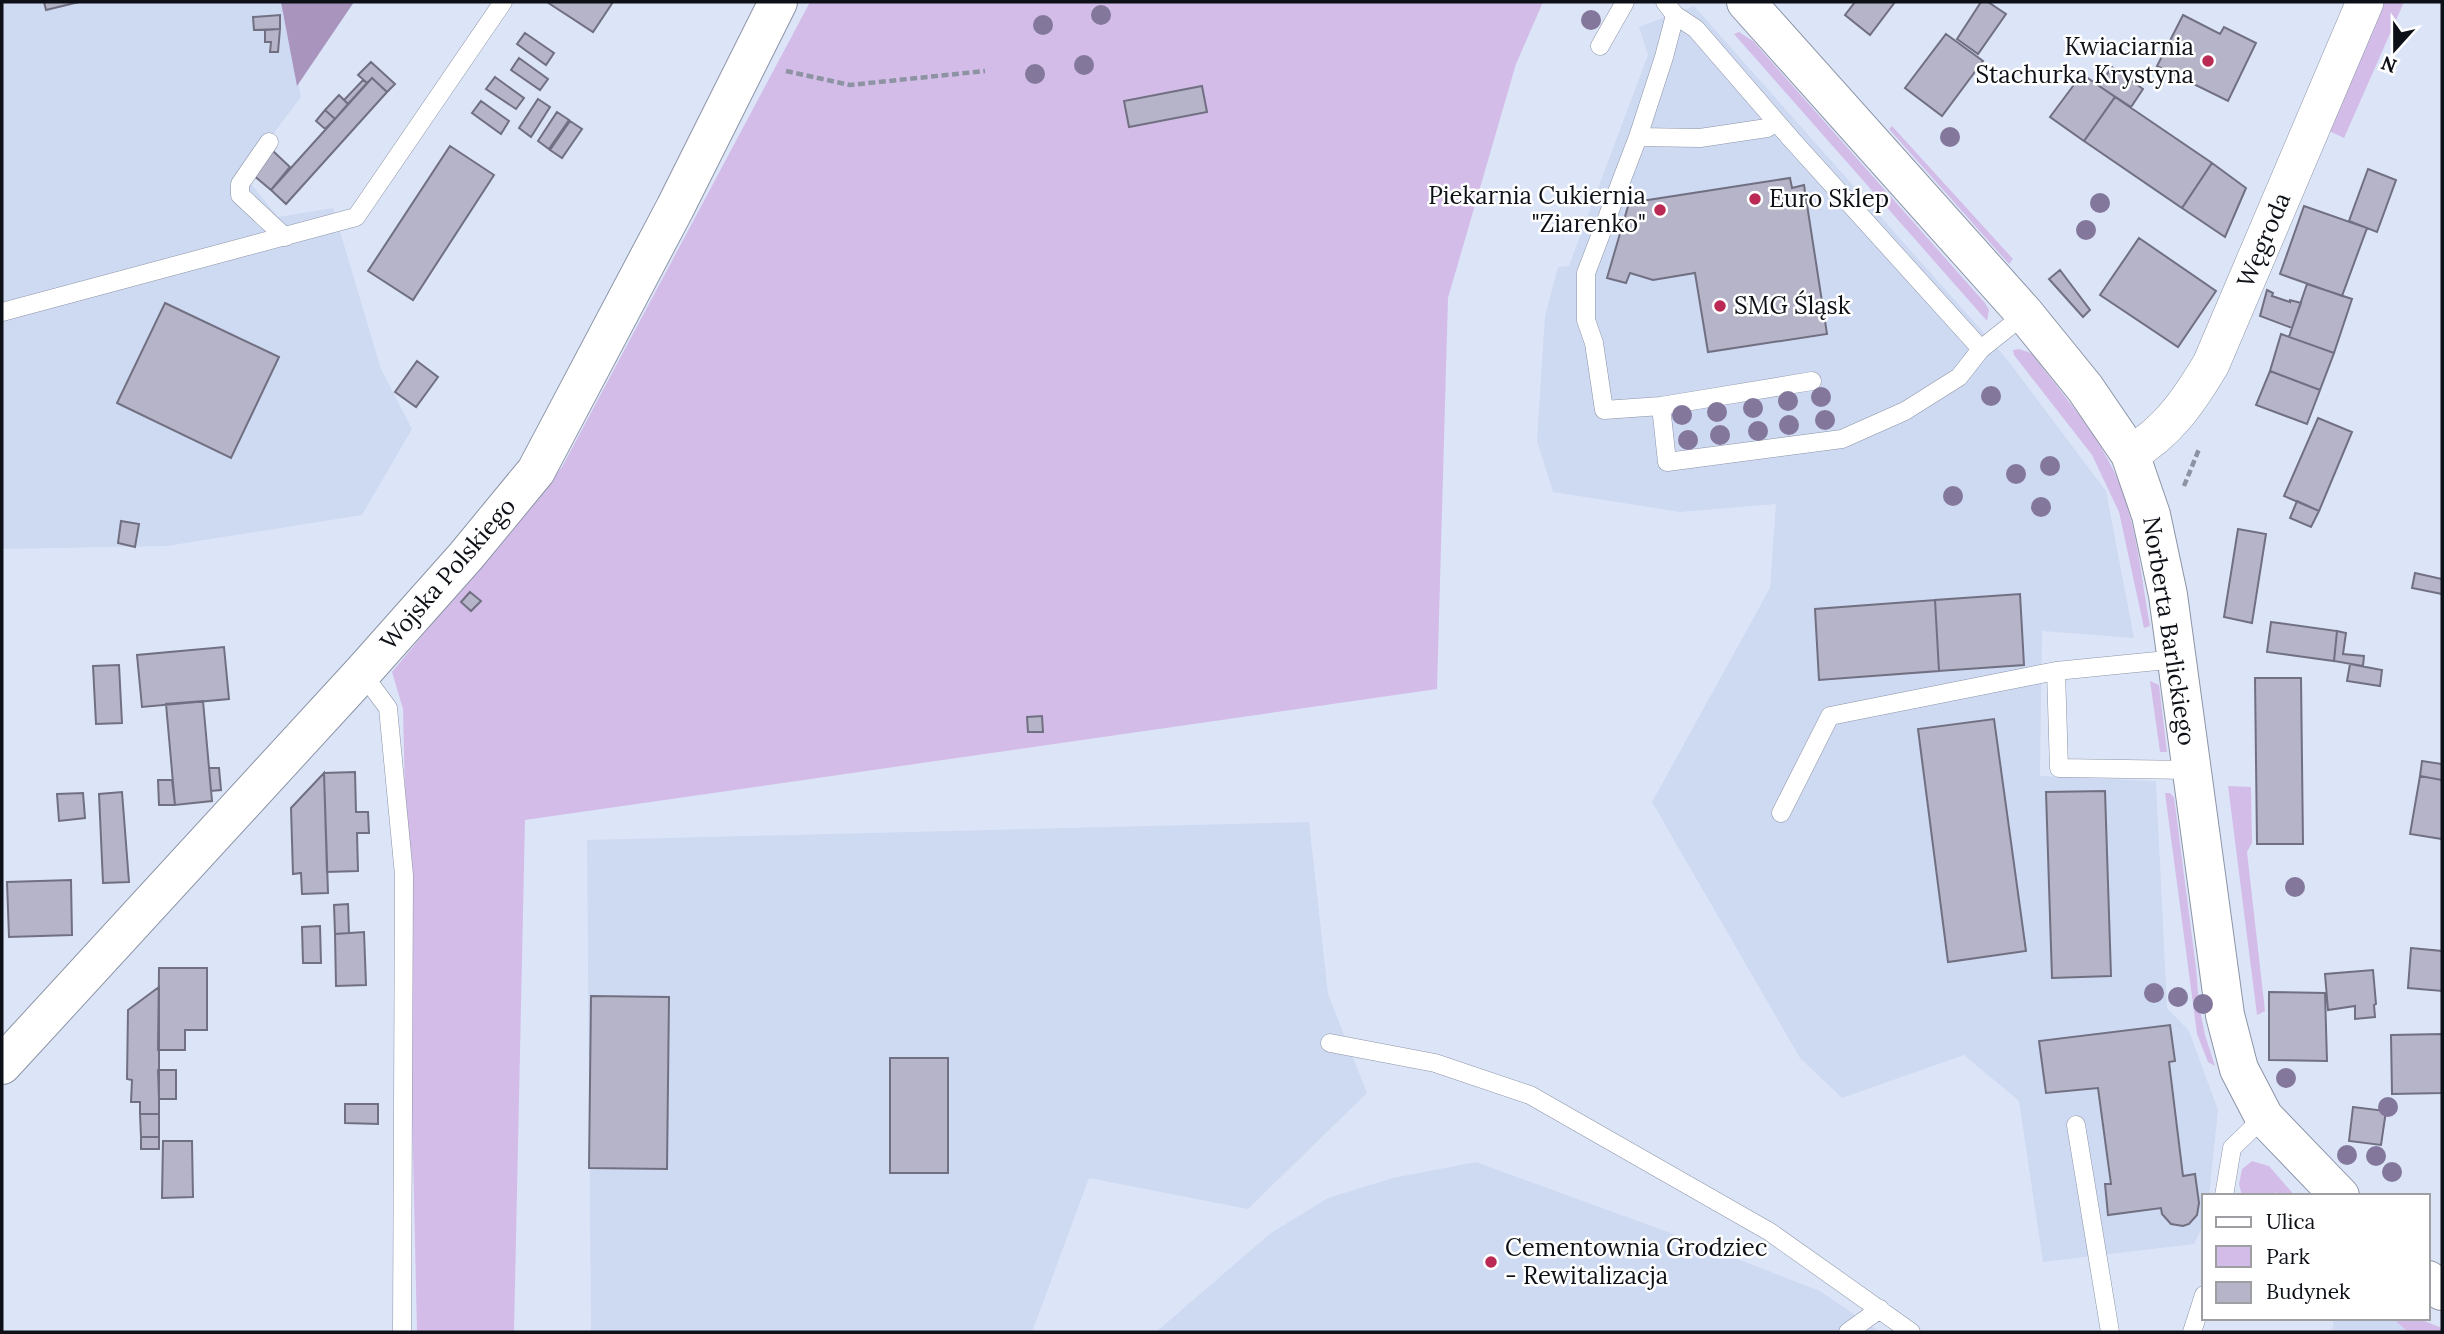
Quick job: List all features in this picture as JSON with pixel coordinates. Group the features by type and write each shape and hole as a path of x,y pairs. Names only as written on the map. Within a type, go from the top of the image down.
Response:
{"street":[{"name":"Wojska Polskiego","path":"2,1065 362,673 466,556 536,471 675,208 778,2"},
{"name":"Norberta Barlickiego","path":"1746,2 2025,314 2085,388 2130,454 2151,515 2168,596 2225,1016 2239,1069 2264,1117 2338,1194"},
{"name":"Węgroda","path":"2130,454 2162,433 2191,398 2211,364 2365,2"}],"lane":[{"path":"2,312 356,218 503,2"},
{"path":"1600,46 1625,2"},
{"path":"1670,8 1696,29 1776,122 1981,349"},
{"path":"1670,8 1664,57 1638,137 1586,273 1586,320 1594,343 1604,410 1661,406 1812,381"},
{"path":"1638,137 1700,138 1767,128 1776,122"},
{"path":"269,142 240,184 240,195 285,237"},
{"path":"1661,406 1667,462 1842,439 1905,411 1959,377 1981,349 2025,314"},
{"path":"1781,813 1830,716 2056,671 2177,659"},
{"path":"2056,671 2059,768 2191,770"},
{"path":"362,673 388,708 404,876 401,1332"},
{"path":"1330,1043 1435,1062 1530,1095 1770,1232 1911,1332"},
{"path":"2224,1194 2232,1148 2264,1117"},
{"path":"2077,1125 2110,1332"},
{"path":"2192,1332 2202,1301"},
{"path":"1848,1332 1880,1309"}],"path":[{"path":"748,62 850,85 985,71"}],"shaded area":[{"path":"2,2 282,2 301,97 243,174 278,217 333,208 381,369 412,429 362,515 167,546 2,549"},
{"path":"281,2 354,2 297,86"},
{"path":"1694,6 2006,358 2106,491 2134,638 2042,631 2040,776 2156,781 2167,1008 2189,1031 2218,1110 2209,1194 2202,1194 2202,1227 2194,1244 2043,1262 2019,1101 1964,1055 1842,1098 1800,1058 1652,802 1770,588 1776,504 1680,512 1553,492 1537,441 1545,316 1558,267 1569,266 1648,55 1639,27"},
{"path":"1309,822 1328,994 1367,1093 1248,1209 1089,1178 1032,1332 591,1332 587,840"},
{"name":"Cementownia Grodziec - Rewitalizacja","path":"1476,1162 1820,1291 1880,1332 1156,1332 1271,1233 1328,1198 1393,1178"},
{"path":"2334,1320 2394,1320 2408,1332 2332,1332"}],"green space":[{"path":"810,2 1543,2 1516,64 1448,298 1437,689 525,820 514,1332 417,1332 403,709 392,672 562,467"},
{"path":"2383,2 2404,2 2344,138 2327,130"},
{"path":"1739,32 1753,41 1985,303 1989,310 1987,321 1734,34"},
{"path":"1892,126 2013,259 2009,264 1889,129"},
{"path":"2013,350 2031,353 2078,413 2109,461 2124,496 2134,532 2150,626 2144,628 2119,512 2092,455 2014,355"},
{"path":"2150,681 2159,685 2167,752 2160,752"},
{"path":"2228,786 2251,787 2252,843 2247,852 2265,1011 2257,1015"},
{"path":"2165,793 2174,797 2199,1005 2215,1066 2208,1062 2197,1034"},
{"path":"2252,1161 2269,1166 2293,1194 2242,1194 2239,1184 2242,1169"},
{"path":"2394,1320 2422,1320 2442,1328 2442,1332 2408,1332"}],"building":[{"path":"44,2 79,2 46,10"},
{"path":"547,2 613,2 593,32"},
{"path":"1855,2 1895,2 1870,35 1845,15"},
{"path":"1981,2 1988,2 2006,14 1978,54 1957,39"},
{"path":"280,15 280,29 254,30 253,17"},
{"path":"2183,15 2220,34 2224,27 2256,43 2228,101 2157,66"},
{"path":"280,29 278,52 270,52 271,42 265,42 265,30"},
{"path":"525,33 554,53 546,65 517,44"},
{"path":"1946,34 1983,61 1942,116 1905,88"},
{"path":"519,58 548,79 540,90 511,70"},
{"path":"371,62 395,84 387,92 372,78 367,83 358,75"},
{"path":"2112,67 2143,89 2131,107 2099,86"},
{"path":"2082,74 2115,97 2084,141 2050,117"},
{"path":"495,77 524,98 516,109 486,89"},
{"path":"372,78 387,92 286,204 271,190"},
{"path":"363,80 367,83 348,104 344,100"},
{"path":"1202,86 1207,112 1129,127 1124,101"},
{"path":"339,95 348,104 335,119 325,110"},
{"path":"2115,97 2212,163 2182,208 2084,141"},
{"path":"538,99 550,107 531,137 519,128"},
{"path":"481,101 509,121 501,134 472,113"},
{"path":"325,110 335,119 325,129 316,121"},
{"path":"557,112 569,120 549,149 538,141"},
{"path":"570,121 582,129 562,158 550,150"},
{"path":"450,146 494,175 413,300 368,271"},
{"path":"273,151 290,167 271,190 252,174"},
{"path":"2212,163 2246,188 2225,237 2182,208"},
{"path":"2368,169 2396,180 2377,232 2349,221"},
{"path":"1790,178 1792,188 1804,185 1827,334 1708,352 1695,273 1653,280 1630,273 1626,283 1607,278 1629,203"},
{"path":"2304,206 2367,228 2342,296 2280,274"},
{"path":"2139,238 2216,291 2178,347 2100,295"},
{"path":"2060,270 2090,310 2083,317 2049,279"},
{"path":"2307,284 2352,299 2334,353 2289,337"},
{"path":"2267,290 2273,293 2272,296 2301,303 2292,328 2260,316"},
{"path":"165,303 279,357 231,458 117,403"},
{"path":"2281,334 2334,353 2320,390 2270,371"},
{"path":"417,361 438,377 416,407 395,392"},
{"path":"2270,371 2320,390 2307,424 2256,405"},
{"path":"2318,418 2352,432 2319,511 2284,496"},
{"path":"2297,501 2319,511 2311,527 2290,518"},
{"path":"121,521 139,524 135,547 118,543"},
{"path":"2238,529 2266,534 2252,623 2224,617"},
{"path":"2415,573 2442,579 2442,594 2412,588"},
{"path":"470,592 481,601 471,611 461,602"},
{"path":"2020,594 2024,665 1939,671 1935,600"},
{"path":"1935,600 1939,671 1819,680 1815,609"},
{"path":"2271,622 2337,631 2334,661 2267,652"},
{"path":"2337,631 2346,633 2343,654 2364,656 2363,666 2334,661"},
{"path":"224,647 229,699 142,707 137,655"},
{"path":"2350,664 2382,670 2380,686 2347,681"},
{"path":"119,665 122,723 96,724 93,666"},
{"path":"2255,678 2301,678 2303,844 2257,844"},
{"path":"203,701 212,801 175,805 166,704"},
{"path":"1042,716 1043,732 1028,732 1027,717"},
{"path":"1994,719 2026,951 1948,962 1918,729"},
{"path":"2422,761 2442,764 2442,780 2420,776"},
{"path":"209,768 219,768 221,790 211,791"},
{"path":"355,772 356,812 368,812 369,833 357,833 358,871 327,872 324,773"},
{"path":"324,773 328,893 302,894 301,873 293,874 291,808"},
{"path":"2420,776 2442,780 2442,839 2410,834"},
{"path":"158,780 172,780 175,805 159,805"},
{"path":"2105,791 2111,976 2052,978 2046,792"},
{"path":"122,792 129,882 103,883 99,794"},
{"path":"83,793 85,818 59,821 57,794"},
{"path":"71,880 72,935 9,937 7,882"},
{"path":"348,904 349,933 335,934 334,905"},
{"path":"320,926 321,963 303,963 302,927"},
{"path":"364,932 366,985 336,986 335,934"},
{"path":"2411,948 2442,951 2442,991 2408,988"},
{"path":"159,968 207,968 207,1030 185,1030 185,1050 158,1050"},
{"path":"2373,970 2375,1017 2355,1019 2355,1006 2328,1010 2325,974"},
{"path":"159,987 159,1114 140,1114 140,1102 131,1102 132,1080 127,1079 128,1010"},
{"path":"2269,992 2325,993 2327,1061 2269,1060"},
{"path":"591,996 669,997 667,1169 589,1168"},
{"path":"2170,1025 2175,1061 2169,1062 2183,1176 2195,1174 2199,1203 2197,1215 2189,1224 2183,1226 2171,1224 2162,1214 2161,1208 2108,1215 2105,1184 2111,1184 2098,1088 2046,1093 2039,1041"},
{"path":"2442,1034 2442,1093 2392,1094 2391,1035"},
{"path":"890,1058 948,1058 948,1173 890,1173"},
{"path":"158,1070 176,1070 176,1099 159,1099"},
{"path":"345,1104 378,1104 378,1124 345,1123"},
{"path":"2353,1107 2386,1111 2381,1145 2349,1141"},
{"path":"140,1114 159,1114 159,1137 141,1137"},
{"path":"141,1137 159,1137 159,1149 141,1149"},
{"path":"163,1141 192,1141 193,1197 162,1198"}],"place":[{"name":"Kwiaciarnia Stachurka Krystyna","path":"2208,61"},
{"name":"Euro Sklep","path":"1755,199"},
{"name":"Piekarnia Cukiernia \"Ziarenko\"","path":"1660,210"},
{"name":"SMG Śląsk","path":"1720,306"},
{"name":"Cementownia Grodziec - Rewitalizacja","path":"1491,1262"}]}
